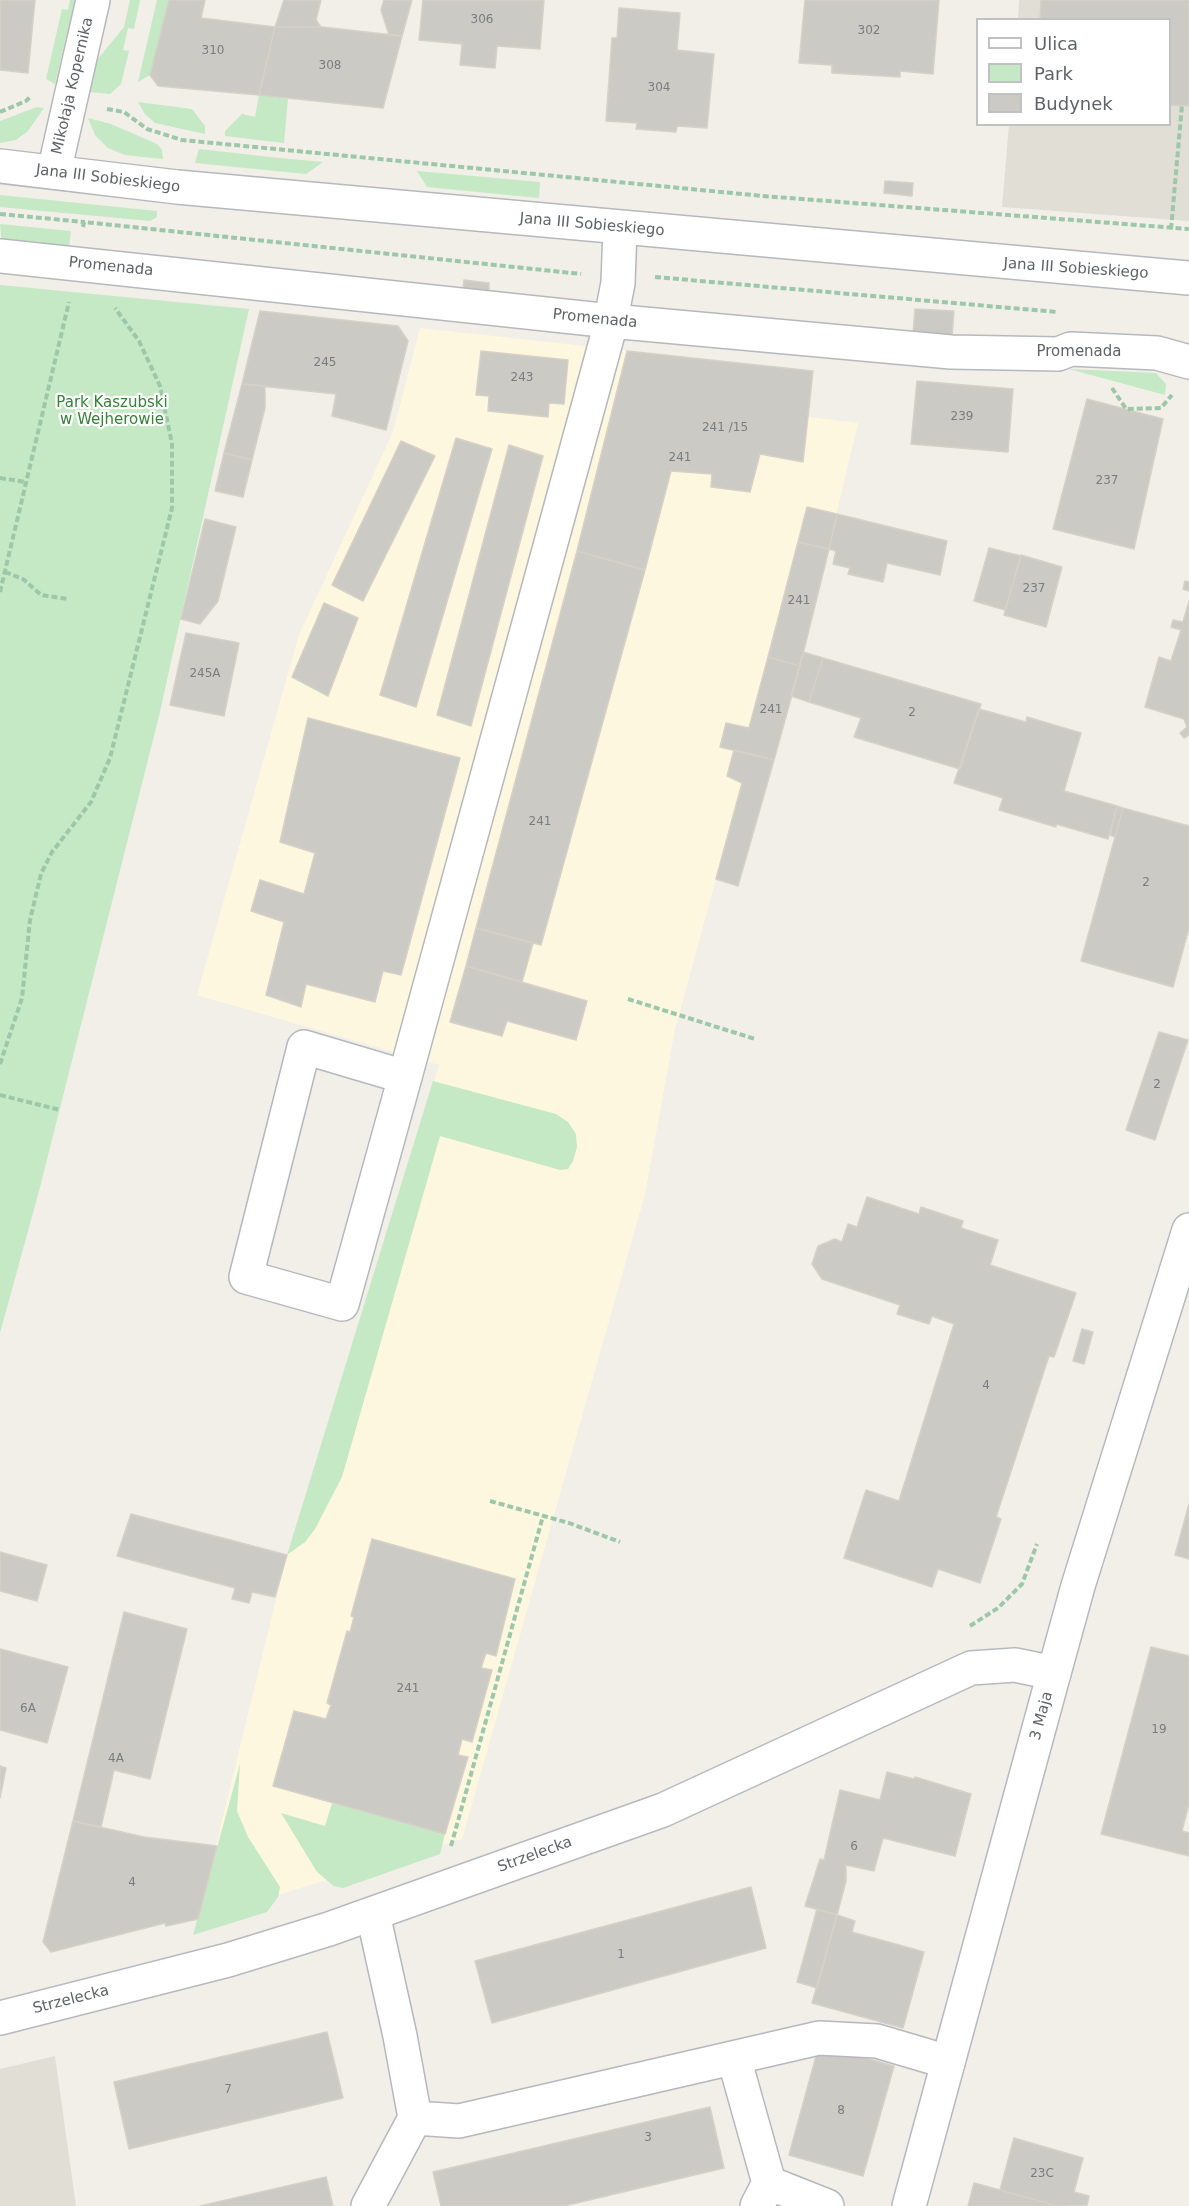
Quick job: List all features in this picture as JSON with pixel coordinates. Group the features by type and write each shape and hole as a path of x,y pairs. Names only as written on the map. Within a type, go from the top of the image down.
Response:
{"street":[{"name":"Mikołaja Kopernika","path":"54,172 93,0"},
{"name":"Jana III Sobieskiego","path":"0,166 177,187 1188,277"},
{"path":"405,1077 303,1047 246,1277 342,1304 405,1077 611,321 618,276 620,228"},
{"name":"Promenada","path":"0,256 78,269 951,352 1058,354 1071,349 1157,353 1189,362"},
{"name":"3 Maja","path":"909,2206 1078,1586 1189,1230"},
{"name":"Strzelecka","path":"0,2018 228,1960 373,1914 663,1810 971,1668 1015,1665 1054,1673"},
{"path":"369,2206 415,2118 400,2036 373,1914"},
{"path":"415,2118 459,2121 819,2038 877,2041 948,2062"},
{"path":"734,2058 763,2195 827,2206"}],"path":[{"path":"0,112 26,101 34,93"},
{"path":"1171,229 1182,105"},
{"path":"182,140 763,196 1189,229"},
{"path":"0,214 84,222"},
{"path":"172,232 380,251 435,261 618,276 671,277 1066,313"},
{"path":"0,592 78,269"},
{"path":"0,1064 22,998 30,920 41,873 52,852 91,802 107,765 172,508 171,436 154,370 122,315 78,269"},
{"path":"1126,409 1161,408 1175,392"},
{"path":"0,478 26,482"},
{"path":"5,572 23,579 41,595 68,598"},
{"path":"628,999 755,1039"},
{"path":"0,1095 60,1110"},
{"path":"490,1501 620,1542"},
{"path":"448,1858 543,1516"},
{"path":"970,1626 998,1608 1022,1584 1037,1544"}],"shaded area":[{"path":"1019,0 1189,0 1189,221 1002,207 1009,126 1171,126 1171,18 1018,18"},
{"path":"420,328 813,371 808,417 858,423 800,666 738,886 716,879 675,1029 645,1194 462,1839 198,1919 287,1555 439,1065 197,995 299,635 393,432"},
{"path":"55,2056 76,2206 0,2206 0,2069"}],"green space":[{"path":"70,0 75,0 55,84 46,79 62,9 68,10"},
{"path":"130,0 140,0 134,29 128,28 123,50 129,51 121,84 110,94 90,92 97,60 124,27"},
{"path":"157,0 169,0 150,75 138,82"},
{"path":"259,95 288,99 284,143 225,136 225,131 242,114 255,117"},
{"path":"138,102 192,109 205,126 205,134 155,123 145,114"},
{"path":"37,107 44,108 28,131 16,140 0,143 0,121"},
{"path":"88,118 111,124 157,144 162,150 163,159 125,155 108,148 95,135"},
{"path":"199,149 323,162 306,174 195,163"},
{"path":"417,171 540,182 539,198 427,187"},
{"path":"0,195 157,211 157,217 150,221 0,207"},
{"path":"0,224 71,231 69,248 42,248 42,242 28,241 26,247 2,244"},
{"name":"Park Kaszubski w Wejherowie","path":"0,285 249,309 159,716 39,1191 0,1333"},
{"path":"1069,369 1156,373 1166,384 1165,395"},
{"path":"433,1081 556,1114 568,1122 576,1134 577,1147 573,1161 568,1169 560,1170 440,1136 342,1477 315,1529 305,1542 287,1555"},
{"path":"240,1764 237,1811 248,1837 280,1887 278,1897 267,1912 193,1935"},
{"path":"332,1803 445,1834 440,1854 343,1888 334,1886 317,1872 281,1813 325,1826"}],"building":[{"path":"0,0 35,0 28,73 0,70"},
{"path":"169,0 205,0 201,18 275,27 259,95 158,86 150,75"},
{"path":"284,0 321,0 316,20 321,27 275,27"},
{"path":"384,0 412,0 402,36 389,35 381,10"},
{"path":"423,0 544,0 540,49 497,46 495,68 460,65 462,44 419,40"},
{"path":"805,0 939,0 933,74 900,71 900,77 832,73 832,65 799,63"},
{"path":"1041,0 1189,0 1189,106 1171,105 1171,18 1040,18"},
{"path":"619,8 680,13 677,50 714,54 707,128 677,126 676,132 636,129 637,123 606,121 612,38 617,38"},
{"path":"275,27 322,27 402,36 383,108 259,95"},
{"path":"885,181 913,183 912,196 884,193"},
{"path":"464,280 489,283 489,291 463,289"},
{"path":"915,309 954,311 952,336 913,334"},
{"path":"260,311 398,326 408,341 386,430 332,416 336,394 242,384"},
{"path":"481,351 568,360 564,404 549,403 548,417 488,411 489,396 476,395"},
{"path":"627,351 813,371 803,462 760,454 750,492 711,487 712,474 671,471 645,570 577,551"},
{"path":"917,381 1013,389 1008,452 911,444"},
{"path":"242,384 265,386 265,408 252,460 224,453"},
{"path":"1087,399 1163,419 1134,549 1053,529"},
{"path":"456,438 492,449 416,707 380,695"},
{"path":"401,441 435,456 363,601 332,585"},
{"path":"509,445 543,456 471,726 437,715"},
{"path":"224,453 252,460 243,497 215,491"},
{"path":"807,507 837,514 829,549 798,542"},
{"path":"837,514 947,541 940,575 887,563 883,582 848,574 850,568 833,564 836,551 829,549"},
{"path":"205,519 236,527 218,601 200,624 181,619"},
{"path":"798,542 829,549 800,666 768,657"},
{"path":"989,548 1021,556 1005,610 974,601"},
{"path":"577,551 645,570 541,945 476,928"},
{"path":"1021,555 1062,567 1046,627 1004,615"},
{"path":"1185,581 1189,582 1189,591 1183,589"},
{"path":"1189,601 1189,735 1184,738 1180,733 1187,727 1184,719 1145,707 1159,657 1171,661 1181,630 1171,627 1173,620 1183,622"},
{"path":"324,603 358,618 328,696 292,677"},
{"path":"186,633 239,643 224,716 170,705"},
{"path":"803,652 823,658 809,702 791,696"},
{"path":"768,657 800,666 774,760 720,747 726,723 749,728"},
{"path":"823,658 981,704 960,769 854,737 861,718 809,702"},
{"path":"979,709 1026,722 1027,717 1081,733 1064,791 1117,806 1108,839 999,810 1003,798 954,783"},
{"path":"308,718 460,758 401,975 383,971 375,1002 306,984 301,1007 266,995 284,922 251,911 260,880 304,894 315,853 280,842"},
{"path":"734,750 774,760 738,886 716,879 742,783 727,776"},
{"path":"1117,806 1123,808 1115,837 1110,835"},
{"path":"1123,808 1189,826 1189,928 1173,987 1081,961"},
{"path":"476,928 533,943 522,982 466,966"},
{"path":"466,966 587,1001 576,1040 507,1021 502,1036 450,1022"},
{"path":"1159,1032 1188,1040 1155,1140 1126,1130"},
{"path":"867,1197 919,1214 921,1207 963,1221 961,1228 998,1240 990,1265 1076,1293 1054,1357 1049,1356 996,1517 1001,1519 980,1583 938,1569 932,1587 844,1558 866,1490 899,1501 954,1324 932,1316 929,1324 897,1314 900,1305 822,1279 812,1264 818,1246 835,1239 842,1242 848,1224 857,1227"},
{"path":"1082,1329 1093,1332 1084,1364 1073,1361"},
{"path":"1189,1504 1189,1559 1175,1555"},
{"path":"131,1514 287,1555 275,1597 252,1592 249,1603 232,1599 235,1588 117,1556"},
{"path":"372,1539 515,1579 496,1656 486,1653 481,1668 492,1670 472,1742 462,1739 458,1755 468,1757 445,1834 273,1786 294,1711 326,1719 331,1705 327,1703 347,1631 350,1632 354,1617 351,1616"},
{"path":"0,1552 47,1565 37,1601 0,1591"},
{"path":"124,1612 187,1629 150,1779 114,1770 101,1827 73,1821"},
{"path":"1151,1647 1189,1656 1189,1804 1182,1831 1189,1833 1189,1856 1101,1834"},
{"path":"0,1649 68,1667 47,1743 0,1730"},
{"path":"0,1766 6,1768 0,1798"},
{"path":"887,1772 914,1779 915,1777 971,1794 955,1856 883,1838 874,1871 846,1865 846,1881 837,1915 805,1906 820,1859 824,1860 840,1790 880,1800"},
{"path":"73,1821 144,1837 217,1846 198,1919 166,1926 165,1923 51,1952 43,1942"},
{"path":"751,1887 766,1948 492,2023 475,1961"},
{"path":"817,1909 837,1915 817,1988 797,1982"},
{"path":"837,1915 855,1921 852,1932 924,1952 903,2028 812,2003"},
{"path":"327,2032 343,2098 129,2149 114,2082"},
{"path":"819,2045 894,2066 863,2176 789,2155"},
{"path":"710,2107 724,2168 564,2206 441,2206 433,2172"},
{"path":"1014,2138 1083,2158 1074,2192 1089,2196 1087,2205 1057,2206 1000,2190"},
{"path":"326,2177 333,2206 200,2206"},
{"path":"974,2183 1000,2190 1057,2206 968,2206"}]}
